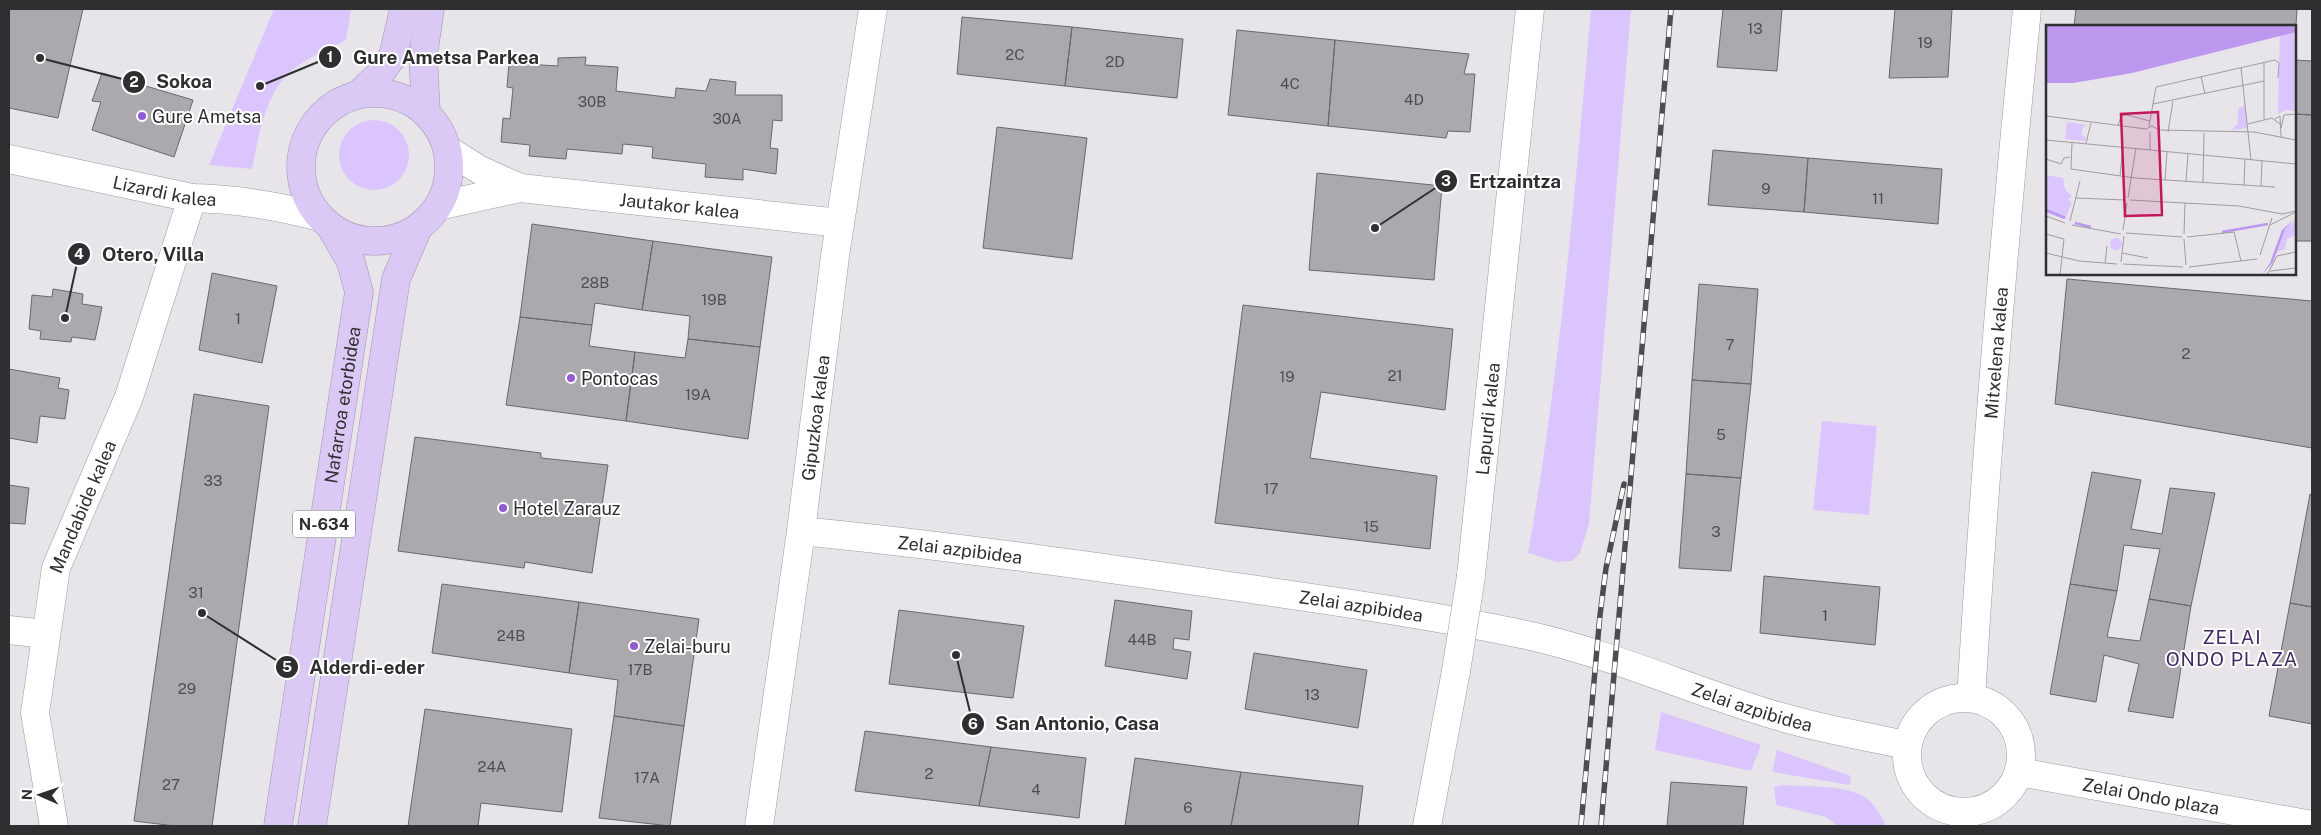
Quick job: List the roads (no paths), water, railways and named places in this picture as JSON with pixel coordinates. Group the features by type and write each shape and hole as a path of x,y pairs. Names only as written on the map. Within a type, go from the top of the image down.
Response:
{"highway":[{"name":"N-634","path":"359,94 379,75 393,56 404,9"},
{"path":"426,112 423,56 430,9"},
{"name":"N-634","path":"383,92 406,98 426,112 440,129 448,150 449,179 438,206 418,228 386,241 357,240 325,222 306,195 301,170 304,144 316,121 335,104 359,94 383,92"},
{"name":"Nafarroa etorbidea","path":"278,826 359,292 351,262 325,222"},
{"name":"Nafarroa etorbidea","path":"312,826 396,279 418,228"}],"street":[{"name":"Gipuzkoa kalea","path":"758,826 801,531 840,223 873,9"},
{"name":"Lapurdi kalea","path":"1426,826 1456,671 1471,576 1530,9"},
{"name":"Mitxelena kalea","path":"1972,698 1977,604 2008,196 2027,9"},
{"name":"Jautakor kalea","path":"448,150 480,170 520,188 840,223"},
{"name":"Lizardi kalea","path":"9,159 192,198 223,199 291,209 325,222"},
{"name":"Jautakor kalea","path":"438,206 520,188"},
{"name":"Mandabide kalea","path":"54,826 35,713 56,568 129,397 192,198"},
{"name":"Zelai azpibidea","path":"801,531 914,543 1109,569 1448,619 1567,645 1798,722 1907,745"},
{"path":"9,630 46,634"},
{"path":"1972,698 1991,705 2008,718 2016,730 2022,758 2014,784 2005,796 1994,804 1954,819 1926,799 1917,788 1910,775 1906,760 1907,745 1911,731 1919,718 1930,708 1949,699 1972,698"},
{"name":"Zelai Ondo plaza","path":"2019,772 2312,825"}],"railway":[{"path":"1601,826 1671,9"},
{"path":"1581,826 1600,615 1606,568 1624,484"}],"place":[{"name":"Sokoa","path":"40,58"},
{"name":"Gure Ametsa Parkea","path":"260,86"},
{"name":"Gure Ametsa","path":"142,116"},
{"name":"Ertzaintza","path":"1375,228"},
{"name":"Otero, Villa","path":"65,318"},
{"name":"Pontocas","path":"571,378"},
{"name":"Hotel Zarauz","path":"503,508"},
{"name":"Alderdi-eder","path":"202,613"},
{"name":"Zelai-buru","path":"634,646"},
{"name":"San Antonio, Casa","path":"956,655"}],"district":[{"name":"ZELAI ONDO PLAZA","path":"2232,648"}]}
